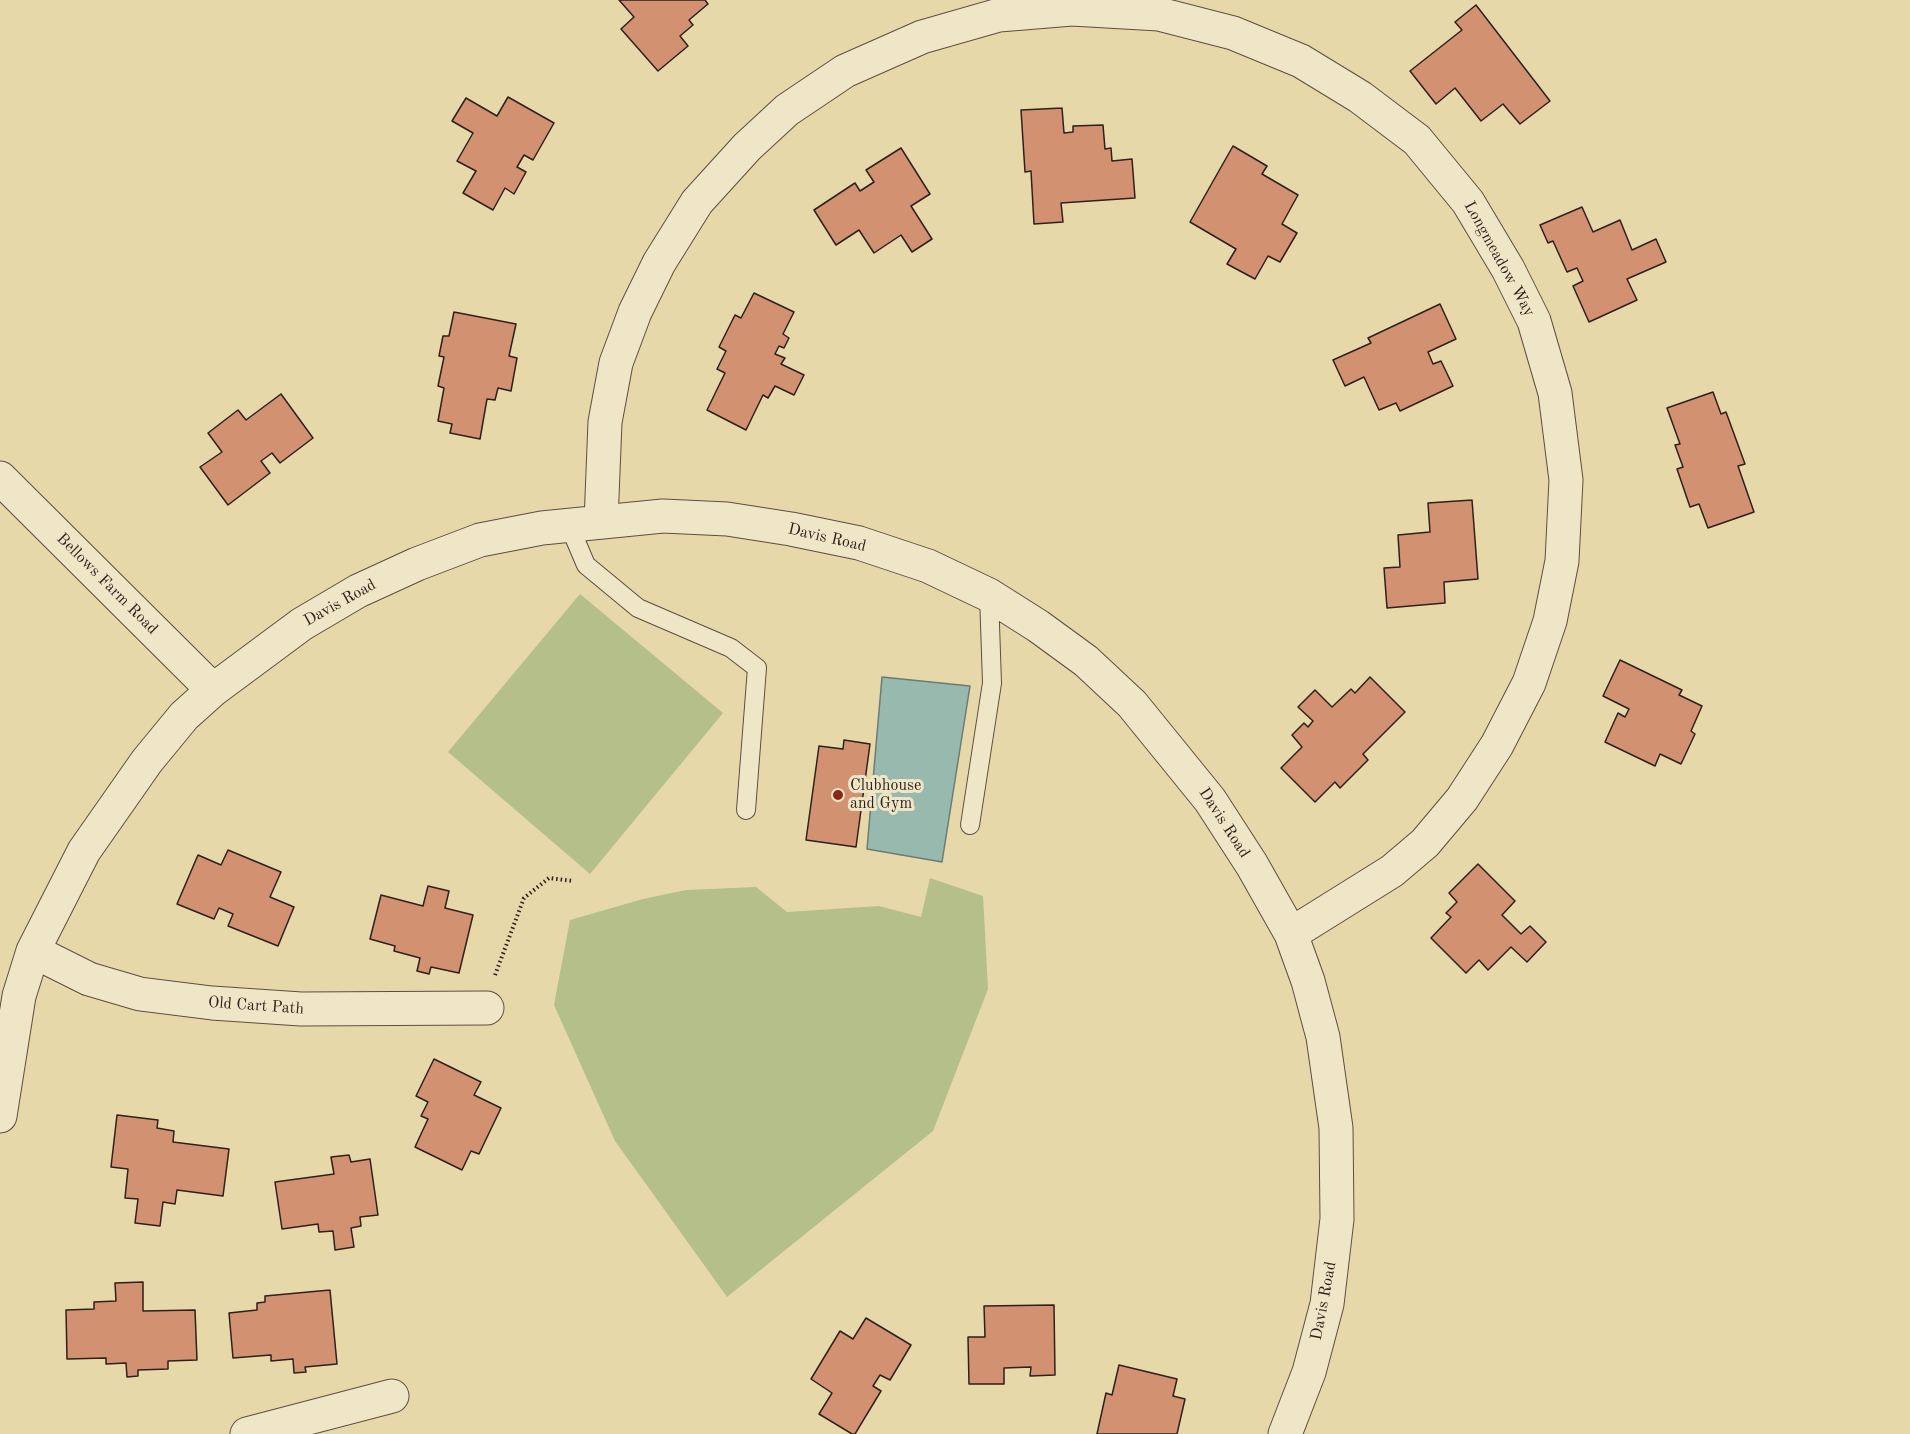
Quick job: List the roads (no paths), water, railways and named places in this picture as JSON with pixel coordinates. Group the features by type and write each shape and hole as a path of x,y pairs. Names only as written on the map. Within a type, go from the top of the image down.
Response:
{"street":[{"name":"Longmeadow Way","path":"601,522 605,422 616,363 635,312 659,263 696,202 747,147 787,110 845,71 922,37 999,15 1072,9 1159,14 1233,33 1301,61 1360,97 1417,140 1468,202 1508,269 1534,321 1555,393 1566,480 1562,561 1550,621 1529,683 1497,745 1462,799 1425,843 1392,871 1291,934"},
{"name":"Bellows Farm Road","path":"0,478 213,690"},
{"name":"Davis Road","path":"0,1116 19,996 33,951 84,852 118,801 184,716 213,690 302,624 358,591 480,540 568,525 663,516 727,519 859,543 928,566 989,595 1038,626 1086,661 1132,704 1210,800 1252,865 1291,934 1308,981 1323,1037 1336,1128 1337,1219 1327,1304 1309,1372 1285,1434"},
{"name":"Old Cart Path","path":"33,951 89,978 130,991 212,1003 301,1010 487,1008"},
{"path":"247,1434 392,1396"}],"lane":[{"path":"568,525 586,565 638,608 731,648 758,668 746,810"},
{"path":"970,825 992,683 989,595"}],"water":[{"path":"882,677 970,686 942,862 867,849"}],"place":[{"name":"Clubhouse and Gym","path":"838,795"}]}
